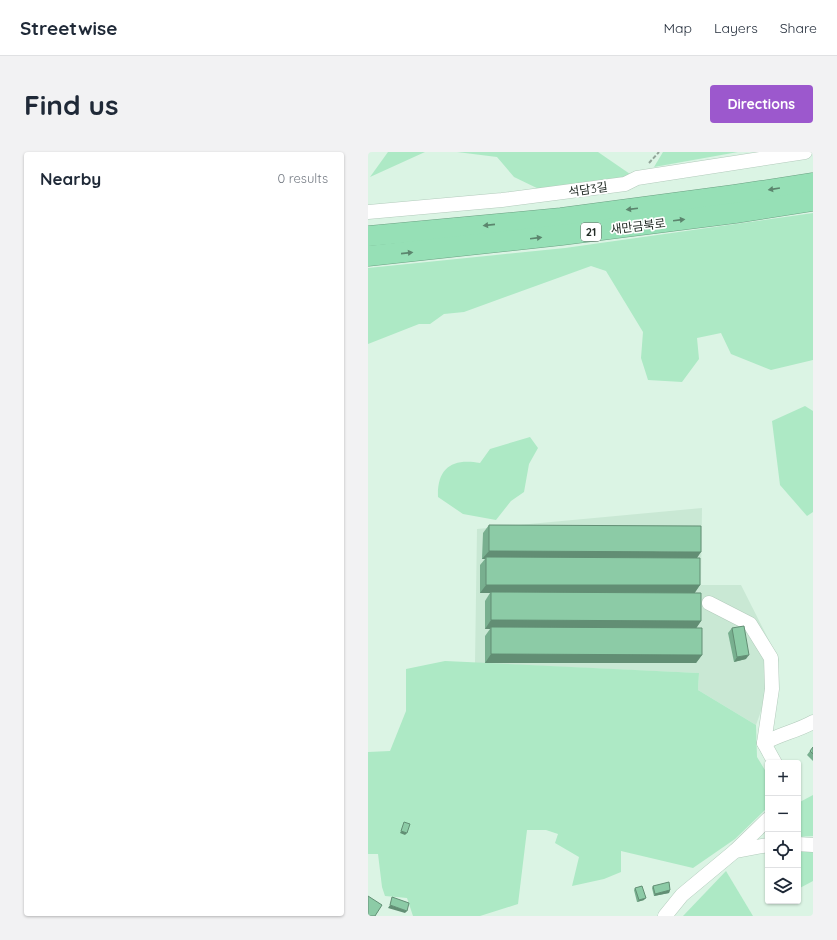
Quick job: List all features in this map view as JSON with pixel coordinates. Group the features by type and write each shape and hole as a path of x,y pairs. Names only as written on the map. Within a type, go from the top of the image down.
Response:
{"highway":[{"name":"새만금북로","path":"368,236 561,218 813,183"},
{"name":"새만금북로","path":"368,256 547,237 735,213 813,201"}],"street":[{"name":"석담3길","path":"368,212 502,200 625,184 637,178 806,152"},
{"path":"709,604 750,624 771,658 772,689 764,743 773,760"},
{"path":"764,743 777,735 799,730 813,722"},
{"path":"665,916 682,895 735,851 765,822"},
{"path":"801,844 813,845"},
{"path":"735,851 765,846"}],"shaded area":[{"path":"702,508 701,585 741,585 779,660 756,725 698,690 699,673 475,663 477,529"}],"green space":[{"path":"388,152 425,152 370,177"},
{"path":"457,152 598,152 630,174 618,180 543,191 514,177 497,157"},
{"path":"663,152 738,152 654,167"},
{"path":"813,213 813,360 771,370 731,354 721,333 697,338 699,359 682,382 648,380 641,358 643,332 606,271 591,266 464,312 444,314 430,324 419,324 368,344 368,268 565,248"},
{"path":"805,406 813,411 813,512 807,516 780,485 772,421"},
{"path":"530,437 538,448 529,464 524,492 511,501 496,520 463,514 438,497 440,479 443,472 448,467 461,462 480,463 490,449"},
{"path":"445,661 699,673 698,690 756,725 757,757 765,770 765,810 735,839 693,868 621,851 621,872 604,879 572,886 579,857 555,843 558,834 546,830 527,830 518,904 480,916 413,916 407,898 385,896 382,887 378,854 368,854 368,752 390,751 406,711 406,669"},
{"path":"813,795 813,836 801,837 801,801"},
{"path":"813,851 813,881 801,887 801,868 801,852"},
{"path":"726,871 753,916 683,916"}],"building":[{"path":"489,525 701,526 701,552 489,551"},
{"path":"486,557 700,558 700,585 486,585"},
{"path":"491,592 701,593 701,621 491,620"},
{"path":"744,626 749,655 737,657 732,628"},
{"path":"491,627 702,628 702,655 491,654"},
{"path":"813,747 813,754 810,751"},
{"path":"404,822 410,824 407,833 401,831"},
{"path":"669,882 670,890 655,894 653,886"},
{"path":"642,886 646,898 639,900 635,888"},
{"path":"368,896 382,905 375,916 368,916"},
{"path":"392,897 409,903 407,911 390,905"}]}
